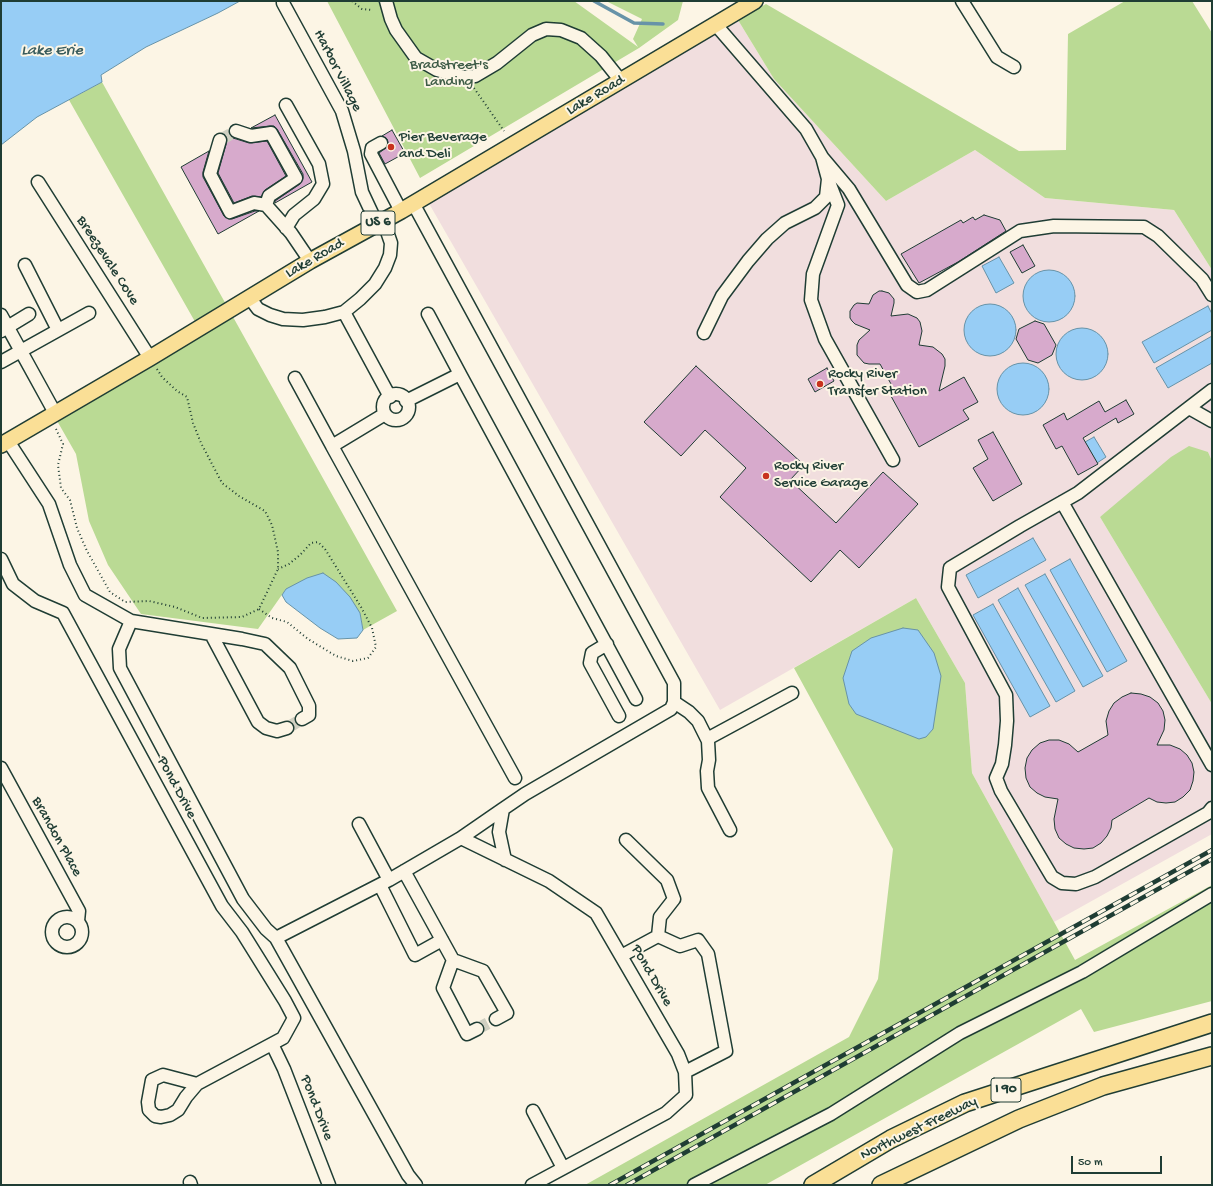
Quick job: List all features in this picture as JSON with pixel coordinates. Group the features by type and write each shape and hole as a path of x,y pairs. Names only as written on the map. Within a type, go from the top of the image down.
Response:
{"highway":[{"name":"Northwest Freeway","path":"813,1185 891,1139 965,1103 1212,1023"},
{"name":"I 90","path":"881,1185 1019,1119 1103,1086 1212,1056"}],"main road":[{"name":"Lake Road","path":"5,443 54,413 154,363 249,298 310,261 407,207 755,1"}],"street":[{"path":"386,1 396,30 416,58 437,70 462,78 475,76 497,64 532,35 546,30 561,30 581,38 601,56 621,81"},
{"path":"962,1 997,57 1014,66"},
{"name":"Harbor Village","path":"283,4 342,111 354,152 362,192 391,243 390,255 385,268 375,284 344,312"},
{"path":"716,25 806,129 822,157 849,189 907,285 917,292 927,290 1020,231 1054,226 1144,227 1158,236 1202,279 1212,295"},
{"path":"286,105 319,164 324,184 314,199 294,215 286,228"},
{"path":"236,130 251,136 271,133 296,178 269,196 266,205"},
{"path":"220,140 210,174 230,212 254,203 266,205 286,228 310,261"},
{"path":"276,938 384,883 461,838 525,794 671,709 674,702 674,683 407,207 370,154 372,148 381,143"},
{"path":"822,157 828,179 838,205 813,274 812,300 825,339 893,460"},
{"path":"704,332 722,296 748,261 767,239 785,223 815,208 826,197 828,179"},
{"name":"Breezevale Cove","path":"38,182 154,363"},
{"path":"25,265 58,330"},
{"path":"249,298 258,309 270,315 284,319 303,320 325,317 344,312 390,396"},
{"path":"4,329 29,314"},
{"path":"1,362 89,314"},
{"path":"428,314 636,699"},
{"path":"1,315 4,329 21,352 54,413"},
{"path":"406,401 460,374"},
{"path":"295,378 515,778"},
{"path":"1212,390 1078,493 950,568 948,587 1006,695 1007,721 1005,745 1002,764 996,778 1001,792 1052,877 1062,883 1076,884 1095,877 1208,813 1212,808"},
{"path":"390,396 402,396 406,401 409,407 403,418 394,420 390,419 385,414 383,405 390,396"},
{"path":"1189,408 1212,421"},
{"path":"332,446 385,414"},
{"path":"5,443 49,504 70,565 85,595 131,621 264,644 290,668 309,706 309,715 302,719"},
{"path":"1062,502 1212,765"},
{"name":"Pond Drive","path":"1,559 13,584 35,601 63,613 222,906 242,932 285,1000 294,1018 283,1038 197,1084"},
{"path":"131,621 119,649 120,668 243,899 266,929 276,938 408,1175 416,1185"},
{"path":"211,634 258,722 266,728 277,731 287,728"},
{"path":"607,644 592,653 590,662 619,716"},
{"path":"706,739 792,693"},
{"path":"674,702 689,712 698,721 706,739 709,760 707,771 708,788 730,830"},
{"name":"Brandon Place","path":"1,768 79,911 78,921"},
{"path":"503,808 499,832 505,860"},
{"path":"359,824 415,955 442,940"},
{"name":"Pond Drive","path":"461,838 549,881 596,913 678,1054 685,1072 686,1094 666,1114 532,1185"},
{"path":"626,840 666,880 674,899 660,917 658,936"},
{"path":"404,871 453,960 482,970 507,1013 496,1019"},
{"path":"694,1185 831,1114 960,1033 1082,972 1212,894"},
{"path":"621,956 658,936"},
{"path":"658,936 680,946 698,940 708,954 726,1051 685,1072"},
{"path":"453,960 443,988 467,1034 477,1029"},
{"name":"Pond Drive","path":"272,1044 284,1069 329,1185"},
{"path":"533,1112 563,1168"}],"path":[{"path":"352,1 362,9 372,10"},
{"path":"473,87 504,131"},
{"path":"56,429 63,444 58,465 61,488 70,500 77,528 87,551 110,592 125,602 149,601 175,607 202,618 242,617 259,609 278,569 278,552 272,525 265,511 239,496 222,483 201,443 193,423 187,397 162,377 154,363"},
{"path":"259,609 272,618 287,622 308,639 336,656 353,661 368,658 376,647 372,628 361,607 325,549 318,542 311,543 289,564 278,569"}],"shaded area":[{"path":"738,20 774,79 886,201 975,150 1045,198 1174,210 1212,270 1212,461 1208,452 1100,517 1212,704 1212,834 1054,922 972,773 965,683 916,598 720,710 427,200"}],"green space":[{"name":"Bradstreet's Landing","path":"327,1 574,1 638,47 633,39 642,19 606,1 683,1 678,20 639,48 420,178"},
{"path":"1125,1 1192,1 1212,33 1212,270 1174,210 1045,198 975,150 886,201 774,79 738,20 766,4 1019,151 1066,150 1068,34"},
{"path":"102,82 397,611 363,630 360,613 286,589 258,629 141,614 108,565 89,521 76,454 56,419 202,334 69,100"},
{"path":"1189,446 1208,452 1212,461 1212,704 1100,517 1171,457"},
{"path":"916,598 965,683 972,773 1075,960 1212,885 1212,1001 1094,1032 1081,1009 765,1185 585,1185 849,1037 878,979 893,849 794,668"}],"water":[{"name":"Lake Erie","path":"1,1 240,1 146,47 101,75 102,82 37,117 1,145"},
{"path":"999,257 1014,283 996,293 982,266"},
{"path":"1049,270 1063,274 1071,282 1075,296 1071,310 1063,318 1049,322 1035,318 1027,310 1023,296 1027,282 1035,274"},
{"path":"990,304 1000,306 1008,312 1014,320 1016,330 1014,340 1008,348 1000,354 990,356 980,354 972,348 966,340 964,330 966,320 972,312 980,306"},
{"path":"1208,306 1212,314 1212,330 1154,363 1142,342"},
{"path":"1082,328 1096,332 1104,340 1108,354 1104,368 1096,376 1082,380 1068,376 1060,368 1056,354 1060,340 1068,332"},
{"path":"1212,336 1212,363 1168,388 1156,368"},
{"path":"1023,363 1033,365 1041,371 1047,379 1049,389 1047,399 1041,407 1033,413 1023,415 1013,413 1005,407 999,399 997,389 999,379 1005,371 1013,365"},
{"path":"1094,437 1106,457 1097,463 1085,442"},
{"path":"1033,538 1046,560 978,598 966,575"},
{"path":"1070,559 1127,661 1107,672 1050,570"},
{"path":"323,573 336,582 350,597 360,613 363,630 357,638 338,639 320,628 286,602 282,595 286,589 307,578"},
{"path":"1045,574 1103,676 1083,687 1025,585"},
{"path":"1018,588 1075,691 1056,702 998,600"},
{"path":"993,604 1050,706 1030,717 973,615"},
{"path":"903,628 918,630 934,653 941,676 933,729 926,737 919,739 856,714 849,704 843,678 852,651 871,638"}],"building":[{"path":"275,115 312,182 275,203 275,201 300,184 303,174 274,126 251,128"},
{"name":"Pier Beverage and Deli","path":"392,130 405,153 385,164 379,153 387,147 388,143 387,139 382,136"},
{"path":"233,138 249,143 267,141 286,176 265,190 261,197 252,196 234,203 218,173 227,141"},
{"path":"209,151 203,177 224,216 232,219 259,211 218,234 181,167"},
{"path":"984,215 1000,220 1006,231 958,262 919,283 901,254 961,220 963,223 973,217 975,220"},
{"path":"1023,245 1035,266 1022,273 1010,252"},
{"path":"879,291 889,293 894,299 891,316 908,314 917,318 920,322 922,331 919,345 933,347 942,354 945,359 945,366 939,391 964,377 978,402 963,410 969,419 919,447 886,387 891,384 880,364 864,363 857,355 857,345 859,340 870,330 855,324 850,318 850,311 857,303 869,304 873,295"},
{"path":"1035,321 1044,324 1056,345 1052,355 1038,363 1028,360 1016,339 1019,329"},
{"name":"Rocky River Service Garage","path":"696,366 804,465 790,480 836,523 883,472 918,504 859,568 840,550 811,582 720,497 746,468 705,430 681,456 644,422"},
{"name":"Rocky River Transfer Station","path":"827,368 834,381 815,392 808,379"},
{"path":"1126,400 1134,414 1118,423 1116,418 1083,438 1098,464 1078,475 1062,446 1056,449 1043,425 1064,413 1067,420 1099,401 1105,412"},
{"path":"993,432 1022,484 993,501 973,468 988,459 978,440"},
{"path":"1131,693 1150,697 1158,703 1163,711 1165,720 1164,730 1157,745 1170,745 1180,749 1187,755 1192,763 1194,772 1190,790 1175,802 1157,802 1149,798 1112,820 1111,828 1101,843 1093,848 1074,848 1059,838 1055,829 1054,819 1058,799 1045,797 1030,787 1026,778 1025,768 1027,758 1032,750 1040,743 1049,740 1059,740 1069,744 1078,752 1108,735 1106,721 1109,711 1114,703"}],"waterway":[{"path":"594,1 634,23 663,24"}],"tunnel":[{"path":"220,140 236,131"},
{"path":"287,728 302,719"},
{"path":"477,1029 496,1019"}],"railway":[{"path":"610,1185 1212,850"},
{"path":"627,1185 1212,859"}],"place":[{"name":"Pier Beverage and Deli","path":"391,147"},
{"name":"Rocky River Transfer Station","path":"820,384"},
{"name":"Rocky River Service Garage","path":"766,476"}]}
